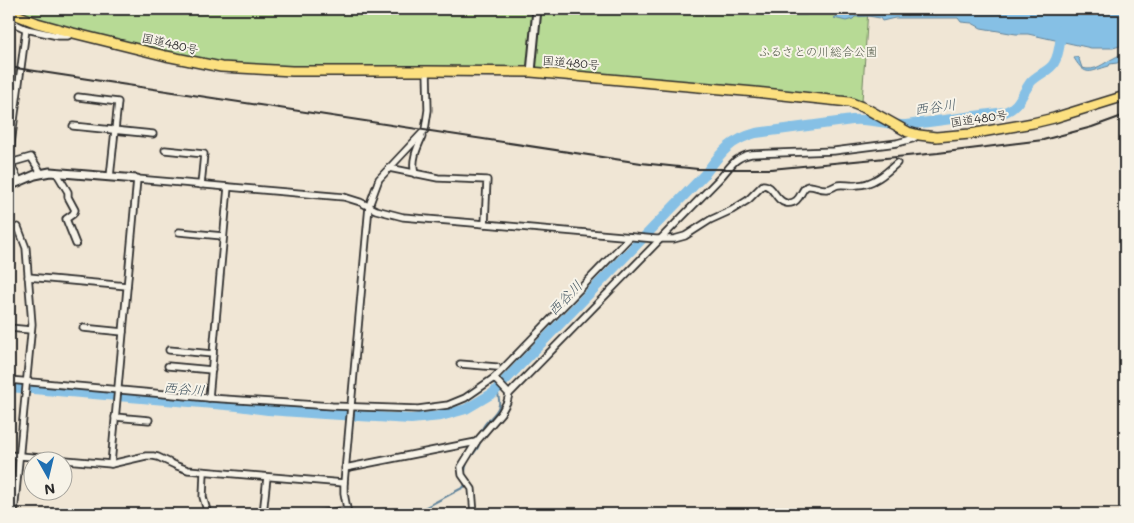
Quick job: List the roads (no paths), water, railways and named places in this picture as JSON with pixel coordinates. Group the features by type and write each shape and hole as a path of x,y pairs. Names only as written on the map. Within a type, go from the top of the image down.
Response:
{"highway":[{"name":"国道480号","path":"9,12 37,23 73,33 207,65 292,71 531,69 837,100 870,110 903,130 919,135 936,137 1014,127 1054,118 1125,96"}],"street":[{"path":"531,69 537,9"},
{"path":"9,21 26,29 66,37 73,33"},
{"path":"19,181 10,163 12,119 26,29"},
{"path":"415,174 414,158 425,130 428,110 427,71"},
{"path":"78,97 118,102 110,177"},
{"path":"73,126 153,134"},
{"path":"319,514 348,512 344,493 345,468 369,206 379,179 425,130"},
{"path":"474,514 472,489 460,469 476,442 501,413 509,394 737,159 751,154 834,151 897,143 919,135"},
{"path":"165,150 204,154 201,185"},
{"path":"10,163 31,157 41,173"},
{"path":"9,186 41,173 56,172 344,197 383,212 403,217 674,239 685,236 710,220 732,210 748,200 763,185 768,185 780,201 791,203 799,198 807,186 824,190 840,185 864,184 883,175 897,163"},
{"path":"389,168 438,178 488,180 485,224"},
{"path":"56,172 75,210 66,219 76,244"},
{"path":"111,464 137,179"},
{"path":"209,398 228,187"},
{"path":"9,232 18,227 26,248 32,324 14,513 9,514"},
{"path":"179,232 223,236"},
{"path":"9,380 209,398 418,409 442,406 465,398 494,378 632,237"},
{"path":"28,277 127,286"},
{"path":"9,328 31,330"},
{"path":"83,328 123,332"},
{"path":"169,350 213,354"},
{"path":"460,364 496,367"},
{"path":"168,366 212,370"},
{"path":"494,378 509,394"},
{"path":"115,417 149,420"},
{"path":"345,468 476,442"},
{"path":"9,455 111,464 152,456 188,470 344,483"},
{"path":"204,472 203,497 208,514"},
{"path":"263,514 267,477"}],"water":[{"path":"788,9 812,9 808,11 807,15 789,15"},
{"path":"841,9 869,9 886,15 904,13 907,15 909,14 888,9 911,9 915,11 937,9 933,13 934,15 946,14 945,11 940,9 1125,9 1125,47 1091,48 1028,34 1016,34 981,28 972,23 961,22 958,18 895,18 882,21 880,18 868,16 855,17 846,21 834,18 840,14"},
{"path":"1125,52 1125,59 1109,66 1093,71 1085,71 1082,68 1091,69"},
{"path":"1077,57 1079,59 1082,68 1074,58"}],"waterway":[{"name":"西谷川","path":"9,387 268,410 411,419 441,416 466,409 493,393 732,144 756,133 852,120 906,125 1005,112 1017,104 1033,80 1052,66 1058,55 1062,29"},
{"path":"481,432 484,425 498,409 497,389"},
{"path":"465,475 468,461 480,442"},
{"path":"413,514 464,487 465,482"}],"railway":[{"path":"9,67 641,163 698,169 771,169 938,153 1043,140 1092,127 1125,115"}],"park label":[{"name":"ふるさとの川総合公園","path":"818,52"}]}
